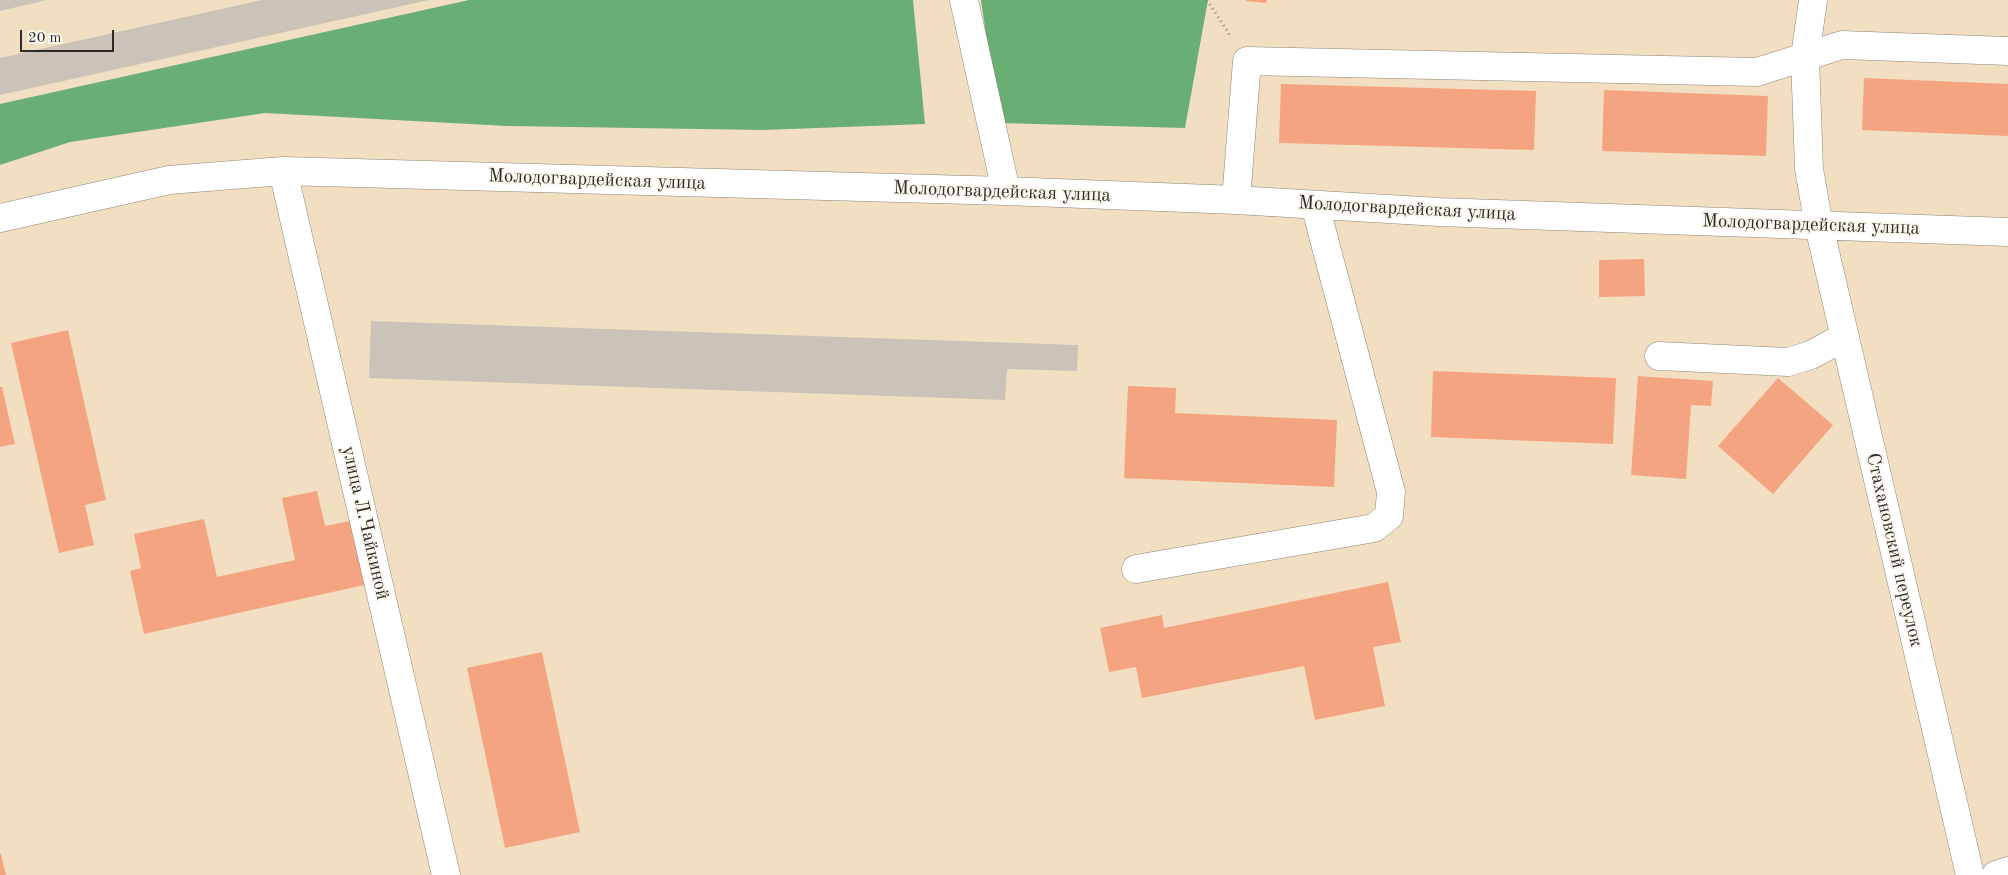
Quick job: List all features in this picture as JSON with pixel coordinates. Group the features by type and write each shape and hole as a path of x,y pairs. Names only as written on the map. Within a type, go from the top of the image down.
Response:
{"street":[{"path":"964,0 1006,191"},
{"name":"Стахановский переулок","path":"1813,0 1805,57 1809,169 1819,226 1970,875"},
{"path":"1236,200 1247,62 1757,72 1842,45 2008,50"},
{"name":"Молодогвардейская улица","path":"0,218 168,180 283,171 1006,191 1236,200 1439,212 2008,232"},
{"name":"улица Л.Чайкиной","path":"283,171 446,875"},
{"path":"1136,569 1374,528 1389,516 1391,492 1315,205"},
{"path":"1659,356 1788,362 1811,355 1844,337"},
{"path":"1996,875 2008,871"}],"path":[{"path":"1207,0 1247,62"}],"shaded area":[{"path":"0,0 47,0 0,11"},
{"path":"262,0 429,0 0,95 0,58"},
{"path":"371,321 1078,345 1077,371 1007,369 1005,400 369,378"}],"green space":[{"path":"469,0 913,0 925,124 763,130 507,126 265,113 70,142 0,165 0,104"},
{"path":"981,0 1208,0 1185,128 999,123"}],"building":[{"path":"1246,0 1267,0 1266,3"},
{"path":"1864,78 2008,84 2008,136 1862,130"},
{"path":"1281,84 1536,91 1534,150 1279,143"},
{"path":"1604,90 1768,96 1766,156 1602,151"},
{"path":"1644,259 1645,296 1599,297 1599,260"},
{"path":"68,330 106,500 85,505 94,545 59,553 11,343"},
{"path":"1433,371 1616,378 1613,444 1431,437"},
{"path":"1638,376 1713,381 1711,406 1691,405 1686,479 1631,475"},
{"path":"1778,378 1833,425 1773,494 1718,446"},
{"path":"1128,386 1176,388 1175,413 1337,420 1334,487 1124,478"},
{"path":"0,387 2,387 15,444 0,447"},
{"path":"317,491 325,526 350,521 364,585 144,634 130,571 141,568 134,534 204,519 217,577 295,560 282,498"},
{"path":"1388,582 1401,642 1373,647 1385,706 1315,720 1304,666 1142,698 1136,667 1109,672 1100,628 1162,615 1164,628"},
{"path":"542,652 580,832 505,848 467,668"},
{"path":"1,854 6,875 0,875"}]}
